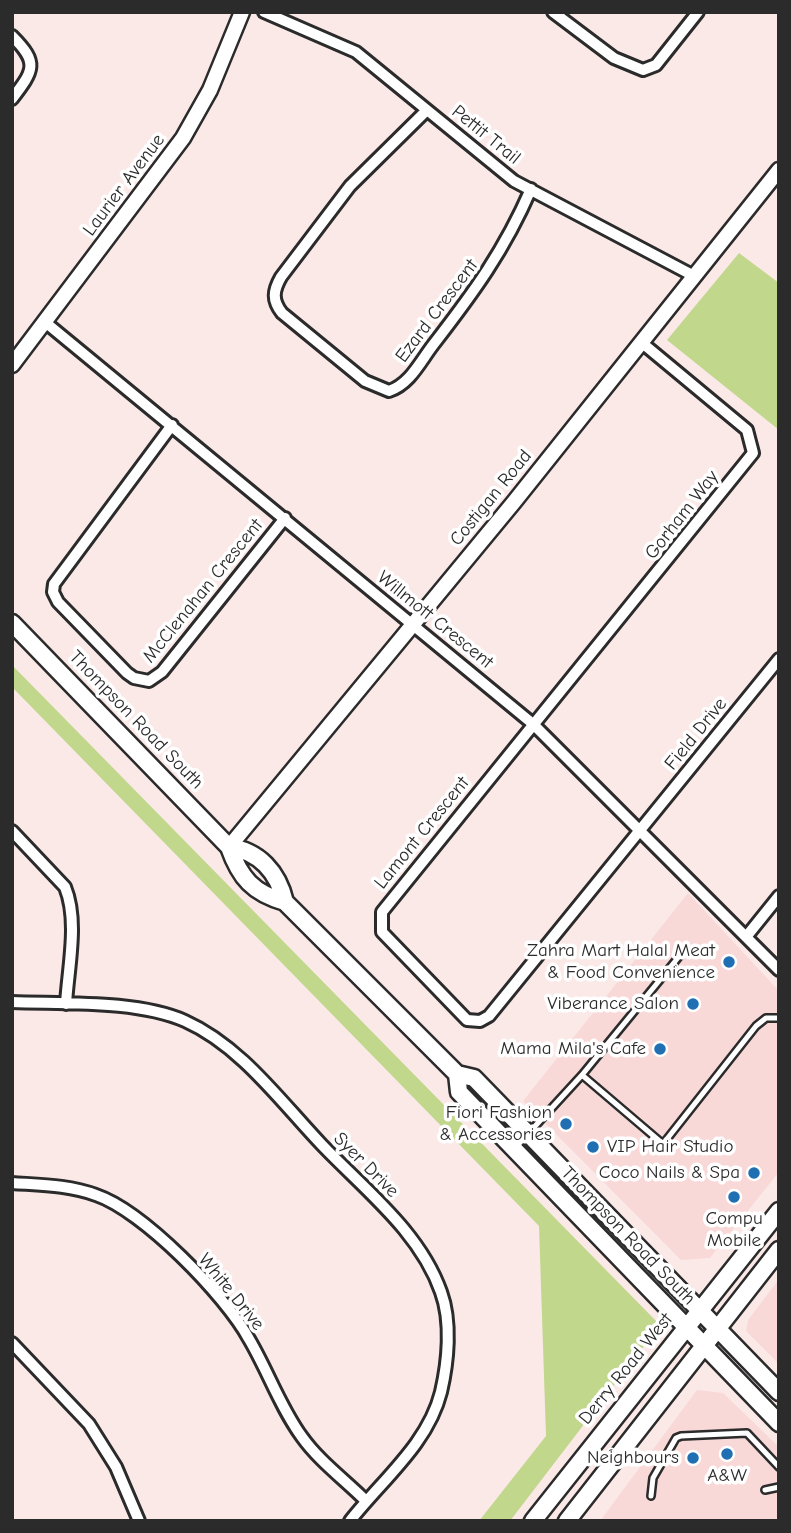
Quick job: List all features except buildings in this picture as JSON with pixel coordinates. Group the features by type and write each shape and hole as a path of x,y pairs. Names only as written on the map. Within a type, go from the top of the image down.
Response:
{"main road":[{"name":"Thompson Road South","path":"12,623 229,847 237,869 262,895 285,902 457,1074 474,1078 779,1392"},
{"name":"Thompson Road South","path":"229,847 250,850 281,882 285,902"},
{"name":"Thompson Road South","path":"457,1074 459,1092 779,1423"},
{"name":"Derry Road West","path":"533,1521 779,1211"},
{"path":"567,1521 779,1250"}],"street":[{"name":"Laurier Avenue","path":"12,365 183,138 210,90 242,12"},
{"name":"Pettit Trail","path":"264,12 341,43 514,181 694,276"},
{"path":"553,12 596,47 626,65 643,70 656,65 698,12"},
{"path":"12,36 29,53 32,68 12,99"},
{"name":"Ezard Crescent","path":"427,110 350,186 281,277 273,294 275,305 282,313 365,381 389,391 406,381 475,293 502,250 531,189"},
{"name":"Costigan Road","path":"229,847 779,170"},
{"name":"Willmott Crescent","path":"45,322 533,723 779,970"},
{"name":"Gorham Way","path":"533,723 753,453 747,430 641,342"},
{"name":"McClenahan Crescent","path":"172,425 54,584 53,592 58,602 127,673 134,678 149,681 162,672 285,518"},
{"name":"Field Drive","path":"641,832 779,659"},
{"name":"Lamont Crescent","path":"533,723 382,912 380,919 382,932 467,1020 480,1021 489,1016 641,832"},
{"path":"12,831 65,887 69,895 71,925 66,1004"},
{"path":"746,937 779,896"},
{"name":"Syer Drive","path":"12,1002 66,1004 162,1014 186,1021 211,1036 251,1070 396,1219 426,1261 442,1292 446,1309 447,1350 440,1394 420,1438 350,1521"},
{"name":"White Drive","path":"12,1183 72,1187 99,1195 120,1205 163,1240 211,1289 248,1336 289,1420 303,1440 366,1501"},
{"path":"12,1343 89,1424 116,1467 139,1521"}],"lane":[{"path":"514,1149 582,1075 686,948"},
{"path":"582,1075 663,1144 751,1031 766,1018 778,1016"},
{"path":"651,1496 653,1478 676,1438 681,1436 747,1433 779,1467"},
{"path":"765,1490 779,1488"}],"shaded area":[{"path":"688,893 779,991 779,1172 710,1258 681,1260 523,1101"},
{"path":"779,1279 779,1364 746,1331 748,1320"},
{"path":"697,1390 723,1393 779,1447 779,1521 600,1521"}],"green space":[{"path":"739,253 779,283 779,430 667,340"},
{"path":"12,665 660,1325 510,1521 479,1521 546,1436 539,1226 12,687"}],"place":[{"name":"Zahra Mart Halal Meat & Food Convenience","path":"729,962"},
{"name":"Viberance Salon","path":"693,1004"},
{"name":"Mama Mila's Cafe","path":"660,1049"},
{"name":"Fiori Fashion & Accessories","path":"566,1124"},
{"name":"VIP Hair Studio","path":"593,1147"},
{"name":"Coco Nails & Spa","path":"754,1173"},
{"name":"Compu Mobile","path":"734,1197"},
{"name":"A&W","path":"727,1454"},
{"name":"Neighbours","path":"693,1458"}]}
